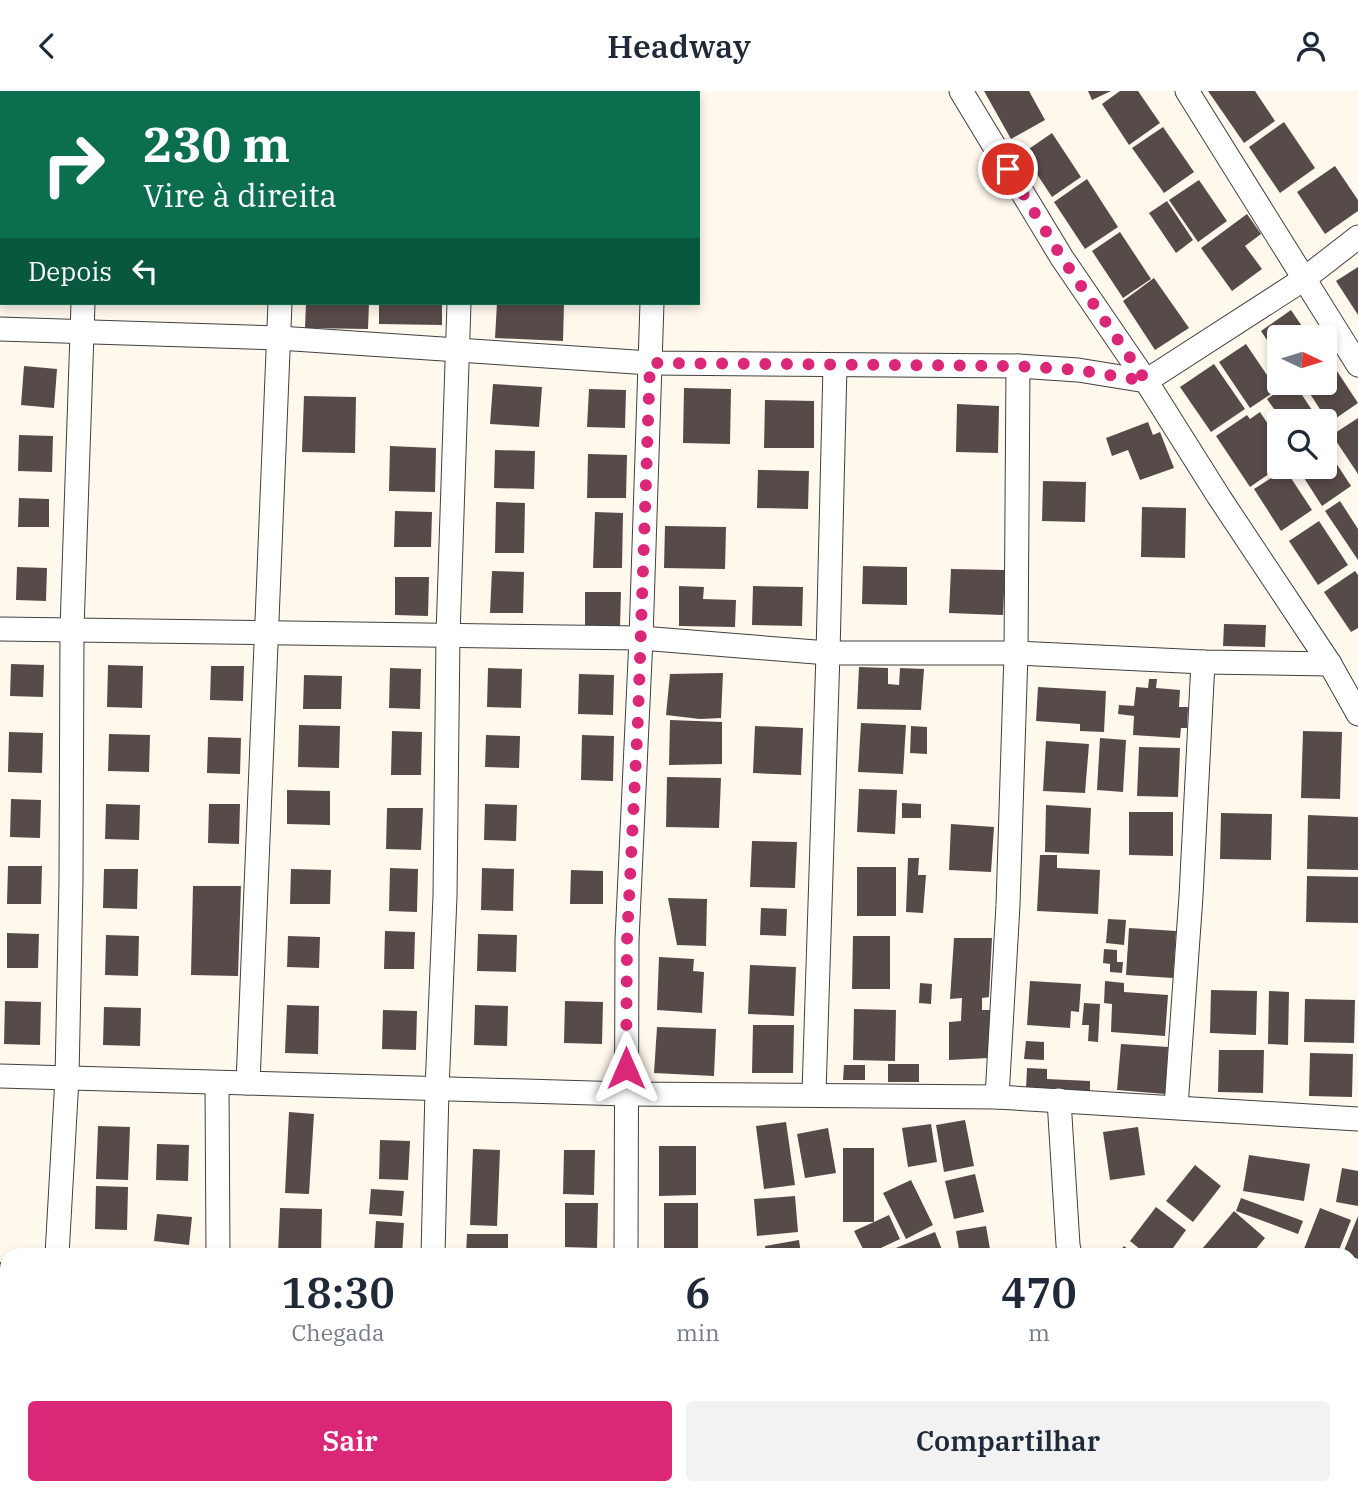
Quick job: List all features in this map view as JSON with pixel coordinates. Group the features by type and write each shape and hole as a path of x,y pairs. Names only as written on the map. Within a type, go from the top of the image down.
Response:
{"street":[{"path":"961,91 1062,258 1146,381 1330,664 1358,713"},
{"path":"1187,91 1358,365"},
{"path":"0,329 279,338 650,363 1018,366 1078,370 1146,381 1304,279 1358,237"},
{"path":"57,1248 66,1078 72,843 72,629 83,305"},
{"path":"248,1083 280,305"},
{"path":"433,1248 445,896 448,635 459,305"},
{"path":"626,1248 627,940 641,638 652,305"},
{"path":"814,1094 835,366"},
{"path":"998,1097 1008,905 1016,653 1018,366"},
{"path":"0,629 641,638 828,653 1016,653 1203,662 1330,664"},
{"path":"1176,1107 1191,896 1203,662"},
{"path":"0,1076 626,1094 998,1097 1358,1119"},
{"path":"217,1083 218,1248"},
{"path":"1059,1100 1069,1248"}],"building":[{"path":"984,91 1029,91 1045,120 1011,139"},
{"path":"1088,91 1111,91 1092,100"},
{"path":"1120,91 1138,91 1160,123 1129,145 1102,104"},
{"path":"1208,91 1255,91 1275,121 1244,143"},
{"path":"1284,122 1315,168 1280,193 1249,147"},
{"path":"1163,127 1194,172 1164,193 1132,148"},
{"path":"1052,133 1081,177 1052,197 1023,153"},
{"path":"1335,166 1358,200 1358,211 1325,234 1297,192"},
{"path":"1087,179 1118,227 1085,249 1054,202"},
{"path":"1199,180 1227,221 1198,242 1169,200"},
{"path":"1167,201 1193,240 1176,253 1149,213"},
{"path":"1247,214 1261,234 1245,246 1262,269 1232,291 1201,248"},
{"path":"1120,232 1151,279 1123,298 1092,251"},
{"path":"1358,267 1358,315 1336,281"},
{"path":"1154,278 1189,328 1155,350 1123,301"},
{"path":"306,305 369,305 368,329 305,328"},
{"path":"379,305 442,305 442,325 379,324"},
{"path":"497,305 564,305 563,341 495,338"},
{"path":"1291,310 1301,325 1270,325"},
{"path":"1267,327 1267,340 1261,331"},
{"path":"1246,344 1267,375 1267,395 1270,395 1250,408 1219,362"},
{"path":"1214,364 1245,409 1211,432 1180,387"},
{"path":"24,366 57,369 54,408 21,405"},
{"path":"1337,371 1358,403 1337,417 1337,409 1320,409 1311,395 1337,395"},
{"path":"493,384 542,387 539,427 490,424"},
{"path":"684,388 731,389 730,444 683,443"},
{"path":"589,389 626,390 625,428 587,427"},
{"path":"1273,395 1302,395 1311,409 1274,409 1267,399"},
{"path":"304,396 356,397 355,453 302,452"},
{"path":"765,400 814,401 814,448 764,448"},
{"path":"957,404 999,406 998,453 956,452"},
{"path":"1260,412 1267,423 1267,475 1250,487 1216,436 1247,415 1250,419"},
{"path":"1358,418 1358,474 1337,442 1337,432"},
{"path":"1148,422 1153,435 1160,432 1174,468 1140,480 1128,450 1112,456 1106,438"},
{"path":"19,435 53,436 52,472 18,471"},
{"path":"390,446 436,448 435,492 389,491"},
{"path":"495,450 535,451 534,489 494,488"},
{"path":"588,454 627,455 626,498 587,498"},
{"path":"1337,464 1351,486 1322,506 1305,479 1337,479"},
{"path":"758,470 809,471 808,509 757,508"},
{"path":"1270,479 1292,479 1312,510 1281,531 1254,489"},
{"path":"1043,481 1086,482 1085,522 1042,521"},
{"path":"19,498 49,499 49,527 18,527"},
{"path":"1340,501 1358,529 1358,560 1325,511"},
{"path":"496,502 525,503 524,553 495,553"},
{"path":"1142,507 1186,508 1185,558 1141,557"},
{"path":"395,511 432,512 431,547 394,547"},
{"path":"595,512 623,513 622,568 593,568"},
{"path":"1319,521 1348,565 1318,585 1289,541"},
{"path":"665,526 726,527 725,569 664,568"},
{"path":"863,566 907,567 907,605 862,604"},
{"path":"17,567 47,568 46,601 16,600"},
{"path":"951,569 1005,570 1003,615 949,613"},
{"path":"492,571 524,572 523,613 490,613"},
{"path":"1355,571 1358,575 1358,628 1351,632 1324,592"},
{"path":"395,577 429,577 428,616 395,615"},
{"path":"679,586 704,587 703,599 736,600 735,627 679,626"},
{"path":"753,586 803,587 802,626 752,625"},
{"path":"585,592 621,592 620,626 585,625"},
{"path":"1224,624 1266,625 1265,647 1223,646"},
{"path":"11,664 44,665 43,697 10,696"},
{"path":"108,665 143,666 142,708 107,707"},
{"path":"211,666 244,666 243,701 210,700"},
{"path":"859,667 888,668 888,684 899,685 900,668 924,669 921,710 857,709"},
{"path":"390,668 421,669 420,709 389,708"},
{"path":"488,668 522,669 521,708 487,707"},
{"path":"723,673 721,718 700,719 666,715 670,674"},
{"path":"579,674 614,675 613,715 578,714"},
{"path":"304,675 342,676 341,709 303,709"},
{"path":"1149,679 1157,679 1156,688 1180,690 1179,707 1188,707 1187,728 1181,728 1180,738 1133,735 1134,716 1118,714 1119,705 1134,706 1136,687 1148,688"},
{"path":"1038,687 1106,691 1104,732 1080,731 1080,724 1036,721"},
{"path":"670,720 722,722 722,764 669,765"},
{"path":"861,723 906,725 903,774 858,772"},
{"path":"299,725 340,726 339,768 298,767"},
{"path":"755,726 803,728 801,775 753,773"},
{"path":"911,726 927,727 927,754 910,753"},
{"path":"392,731 422,732 421,775 391,775"},
{"path":"1303,731 1342,732 1340,799 1301,798"},
{"path":"9,732 43,733 42,773 8,772"},
{"path":"109,734 150,735 149,772 108,771"},
{"path":"486,735 520,736 519,768 485,767"},
{"path":"582,735 614,736 613,781 581,780"},
{"path":"208,737 241,738 240,774 207,773"},
{"path":"1100,738 1126,740 1123,792 1097,790"},
{"path":"1046,741 1089,744 1085,793 1043,791"},
{"path":"1139,747 1180,748 1178,797 1137,796"},
{"path":"667,777 721,778 719,828 666,827"},
{"path":"859,789 897,790 895,834 857,832"},
{"path":"287,790 330,791 330,825 287,824"},
{"path":"11,799 41,800 40,838 10,837"},
{"path":"902,803 921,804 921,818 902,818"},
{"path":"106,804 140,805 139,840 105,839"},
{"path":"209,804 240,804 239,844 208,843"},
{"path":"485,804 517,805 516,841 484,840"},
{"path":"1046,805 1091,808 1089,854 1045,852"},
{"path":"387,808 423,808 421,850 386,849"},
{"path":"1129,812 1173,812 1173,856 1129,855"},
{"path":"1221,813 1272,814 1271,860 1220,859"},
{"path":"1308,815 1358,817 1358,870 1307,869"},
{"path":"951,824 994,827 991,872 949,870"},
{"path":"752,841 797,842 795,888 750,887"},
{"path":"1040,855 1057,855 1057,868 1100,870 1098,914 1037,911"},
{"path":"908,858 919,858 918,875 926,875 923,913 906,912"},
{"path":"8,866 42,866 41,904 7,904"},
{"path":"857,867 896,867 896,916 857,916"},
{"path":"390,868 418,869 417,912 389,911"},
{"path":"482,868 514,869 513,911 481,910"},
{"path":"104,869 138,869 137,909 103,908"},
{"path":"291,869 331,870 330,904 290,904"},
{"path":"571,870 603,871 603,904 570,904"},
{"path":"1307,876 1358,877 1358,923 1306,922"},
{"path":"193,886 241,886 238,976 191,975"},
{"path":"668,898 707,899 706,946 677,945"},
{"path":"761,908 787,909 786,936 760,935"},
{"path":"1108,919 1126,920 1124,945 1106,943"},
{"path":"1129,928 1176,931 1173,978 1126,975"},
{"path":"385,931 415,932 414,969 384,969"},
{"path":"7,933 39,934 38,968 7,968"},
{"path":"478,934 517,935 516,972 477,971"},
{"path":"106,935 139,936 138,976 105,975"},
{"path":"288,936 320,937 319,968 287,967"},
{"path":"853,936 890,936 890,989 852,989"},
{"path":"954,938 992,938 989,997 982,998 982,1010 992,1010 989,1058 949,1060 949,1022 961,1021 962,998 950,999"},
{"path":"1104,949 1117,950 1117,962 1123,962 1122,973 1110,972 1110,964 1103,963"},
{"path":"659,957 694,959 693,971 704,972 702,1013 657,1010"},
{"path":"750,965 796,967 794,1016 748,1014"},
{"path":"1030,981 1081,984 1079,1012 1071,1011 1070,1028 1027,1025"},
{"path":"1105,981 1124,983 1124,992 1168,995 1165,1036 1111,1032 1112,1004 1104,1003"},
{"path":"920,983 932,984 931,1004 919,1003"},
{"path":"1211,990 1257,991 1256,1035 1210,1033"},
{"path":"1269,991 1289,992 1288,1045 1268,1044"},
{"path":"1305,999 1355,1000 1354,1043 1304,1042"},
{"path":"5,1001 41,1002 40,1045 4,1044"},
{"path":"565,1001 603,1002 602,1044 564,1043"},
{"path":"1084,1003 1100,1004 1098,1042 1088,1041 1089,1025 1082,1025"},
{"path":"287,1005 319,1006 318,1054 285,1053"},
{"path":"475,1005 508,1006 507,1046 474,1045"},
{"path":"104,1007 141,1008 140,1046 103,1045"},
{"path":"854,1009 896,1010 895,1061 853,1060"},
{"path":"383,1010 417,1011 416,1050 382,1049"},
{"path":"753,1025 794,1025 793,1073 752,1073"},
{"path":"657,1027 716,1029 714,1076 654,1073"},
{"path":"1026,1041 1044,1042 1044,1060 1024,1059"},
{"path":"1121,1044 1168,1047 1165,1094 1117,1090"},
{"path":"1219,1050 1264,1050 1263,1093 1218,1092"},
{"path":"1310,1053 1353,1054 1352,1097 1309,1096"},
{"path":"888,1064 919,1064 919,1082 888,1082"},
{"path":"844,1065 865,1065 865,1080 843,1080"},
{"path":"1027,1068 1047,1069 1047,1079 1090,1081 1090,1093 1026,1089"},
{"path":"289,1112 314,1114 309,1194 285,1193"},
{"path":"965,1120 974,1166 944,1172 936,1125"},
{"path":"786,1122 795,1185 764,1189 756,1126"},
{"path":"931,1124 937,1162 908,1167 902,1128"},
{"path":"98,1126 130,1127 128,1180 96,1179"},
{"path":"1138,1127 1145,1175 1110,1180 1103,1132"},
{"path":"828,1128 836,1173 805,1178 797,1134"},
{"path":"380,1140 410,1141 408,1180 379,1179"},
{"path":"157,1144 189,1145 188,1181 156,1180"},
{"path":"659,1146 696,1146 696,1195 659,1196"},
{"path":"843,1148 874,1148 874,1222 843,1222"},
{"path":"473,1149 500,1150 497,1226 470,1225"},
{"path":"564,1150 595,1150 594,1195 563,1194"},
{"path":"1249,1155 1310,1164 1304,1201 1243,1191"},
{"path":"1195,1165 1221,1186 1193,1222 1166,1201"},
{"path":"1342,1168 1358,1171 1358,1206 1336,1202"},
{"path":"975,1174 984,1212 954,1219 945,1181"},
{"path":"911,1180 933,1225 906,1239 883,1193"},
{"path":"96,1186 128,1187 127,1230 95,1229"},
{"path":"371,1189 404,1191 402,1216 369,1214"},
{"path":"795,1196 798,1232 757,1236 754,1199"},
{"path":"1241,1198 1303,1221 1298,1234 1236,1211"},
{"path":"565,1203 598,1203 597,1248 565,1247"},
{"path":"664,1203 698,1203 698,1248 664,1248"},
{"path":"1156,1207 1186,1230 1173,1248 1138,1248 1130,1241"},
{"path":"280,1208 322,1209 321,1248 278,1248"},
{"path":"1320,1208 1351,1220 1340,1248 1304,1248"},
{"path":"1234,1211 1265,1238 1257,1248 1203,1248"},
{"path":"157,1214 192,1217 189,1245 154,1241"},
{"path":"889,1215 900,1239 881,1248 862,1248 854,1231"},
{"path":"1358,1216 1358,1248 1345,1248"},
{"path":"376,1221 404,1223 402,1248 374,1248"},
{"path":"986,1226 990,1248 959,1248 956,1231"},
{"path":"935,1232 941,1248 896,1248"},
{"path":"467,1234 508,1234 508,1248 466,1248"},
{"path":"799,1240 800,1248 765,1248"}],"route":[{"path":"626,1068 627,940 635,799 650,363 1018,366 1078,370 1146,381 1062,258 1008,169"}]}
